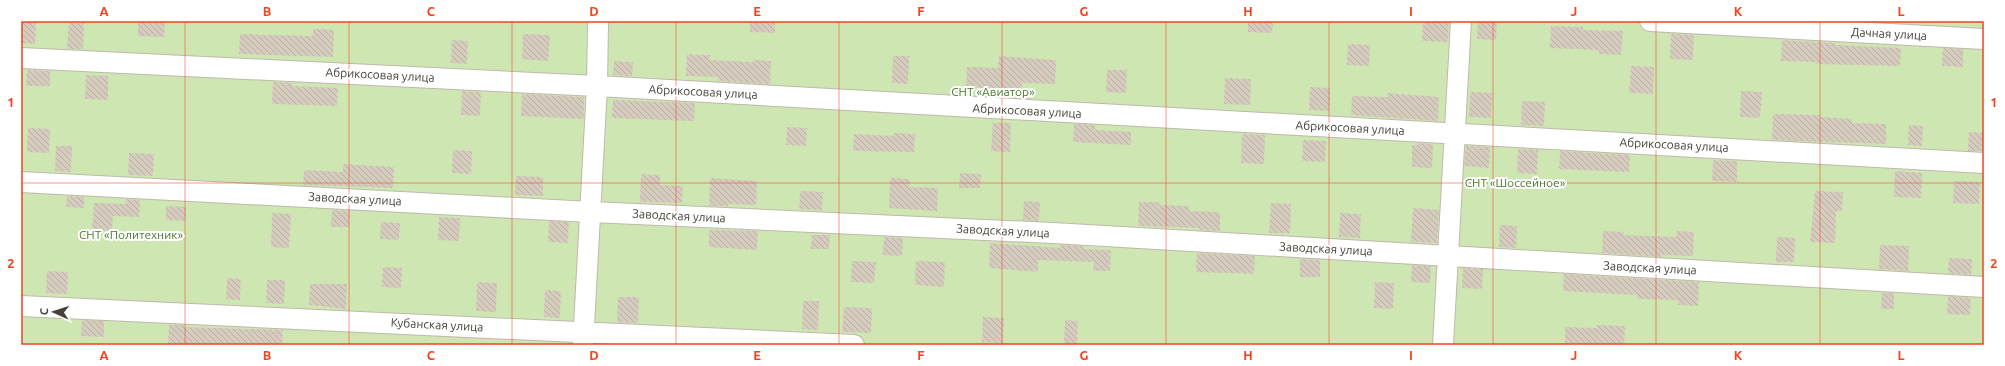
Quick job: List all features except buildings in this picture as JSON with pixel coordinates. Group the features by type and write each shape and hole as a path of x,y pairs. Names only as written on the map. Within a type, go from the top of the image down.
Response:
{"street":[{"path":"584,339 597,86 598,21"},
{"path":"1443,345 1449,256 1453,133 1461,21"},
{"name":"Дачная улица","path":"1650,21 1984,40"},
{"name":"Абрикосовая улица","path":"21,58 597,86 1984,163"},
{"name":"Заводская улица","path":"21,182 591,212 1053,233 1984,287"},
{"name":"Кубанская улица","path":"21,306 584,339 854,345"}],"green space":[{"path":"21,21 1984,21 1984,345 21,345"}],"park label":[{"name":"СНТ «Авиатор»","path":"993,92"},
{"name":"СНТ «Шоссейное»","path":"1515,183"},
{"name":"СНТ «Политехник»","path":"131,235"}]}
